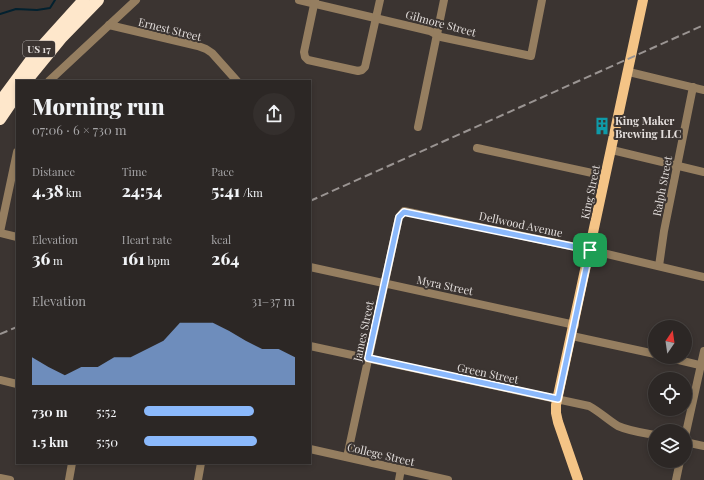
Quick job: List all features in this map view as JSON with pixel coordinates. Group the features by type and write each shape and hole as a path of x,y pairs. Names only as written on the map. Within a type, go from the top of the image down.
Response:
{"highway":[{"name":"US 17","path":"16,80 37,52 84,0"},
{"name":"US 17","path":"27,80 62,37 98,0"},
{"name":"US 17","path":"0,102 16,80"},
{"path":"0,119 16,95"}],"main road":[{"name":"King Street","path":"578,480 556,413 643,0"}],"street":[{"path":"50,80 136,0"},
{"name":"Gilmore Street","path":"300,0 315,2 376,17 430,31 441,36 531,56 542,0"},
{"path":"315,2 304,52 305,57 308,60 358,71 365,67 380,0"},
{"path":"418,127 444,0"},
{"name":"Ernest Street","path":"109,25 206,49 236,80"},
{"path":"628,72 704,90"},
{"name":"Ralph Street","path":"659,266 664,231 693,87"},
{"path":"477,148 606,176"},
{"path":"612,150 704,172"},
{"path":"16,160 0,232 16,237"},
{"name":"Dellwood Avenue","path":"404,212 590,250 704,277"},
{"name":"James Street","path":"347,457 399,217 404,212"},
{"name":"Myra Street","path":"311,267 574,325"},
{"path":"572,336 648,352"},
{"name":"Green Street","path":"311,346 589,406 599,411 613,423 625,429 648,434"},
{"path":"688,424 703,365 704,351"},
{"path":"692,363 703,365"},
{"path":"0,380 16,384"},
{"path":"692,443 704,446"},
{"name":"College Street","path":"311,449 448,480"},
{"path":"69,480 72,464"},
{"path":"198,480 201,464"},
{"path":"676,480 679,468"},
{"path":"399,480 401,470"},
{"path":"0,478 10,480"}],"waterway":[{"path":"0,14 16,9 37,10 50,8 55,0"}],"railway":[{"path":"311,201 704,25"},
{"path":"0,334 16,327"}],"place":[{"name":"King Maker Brewing LLC","path":"602,126"}],"route":[{"path":"404,212 411,212 590,250 558,399 368,358 399,217 404,212"}]}
